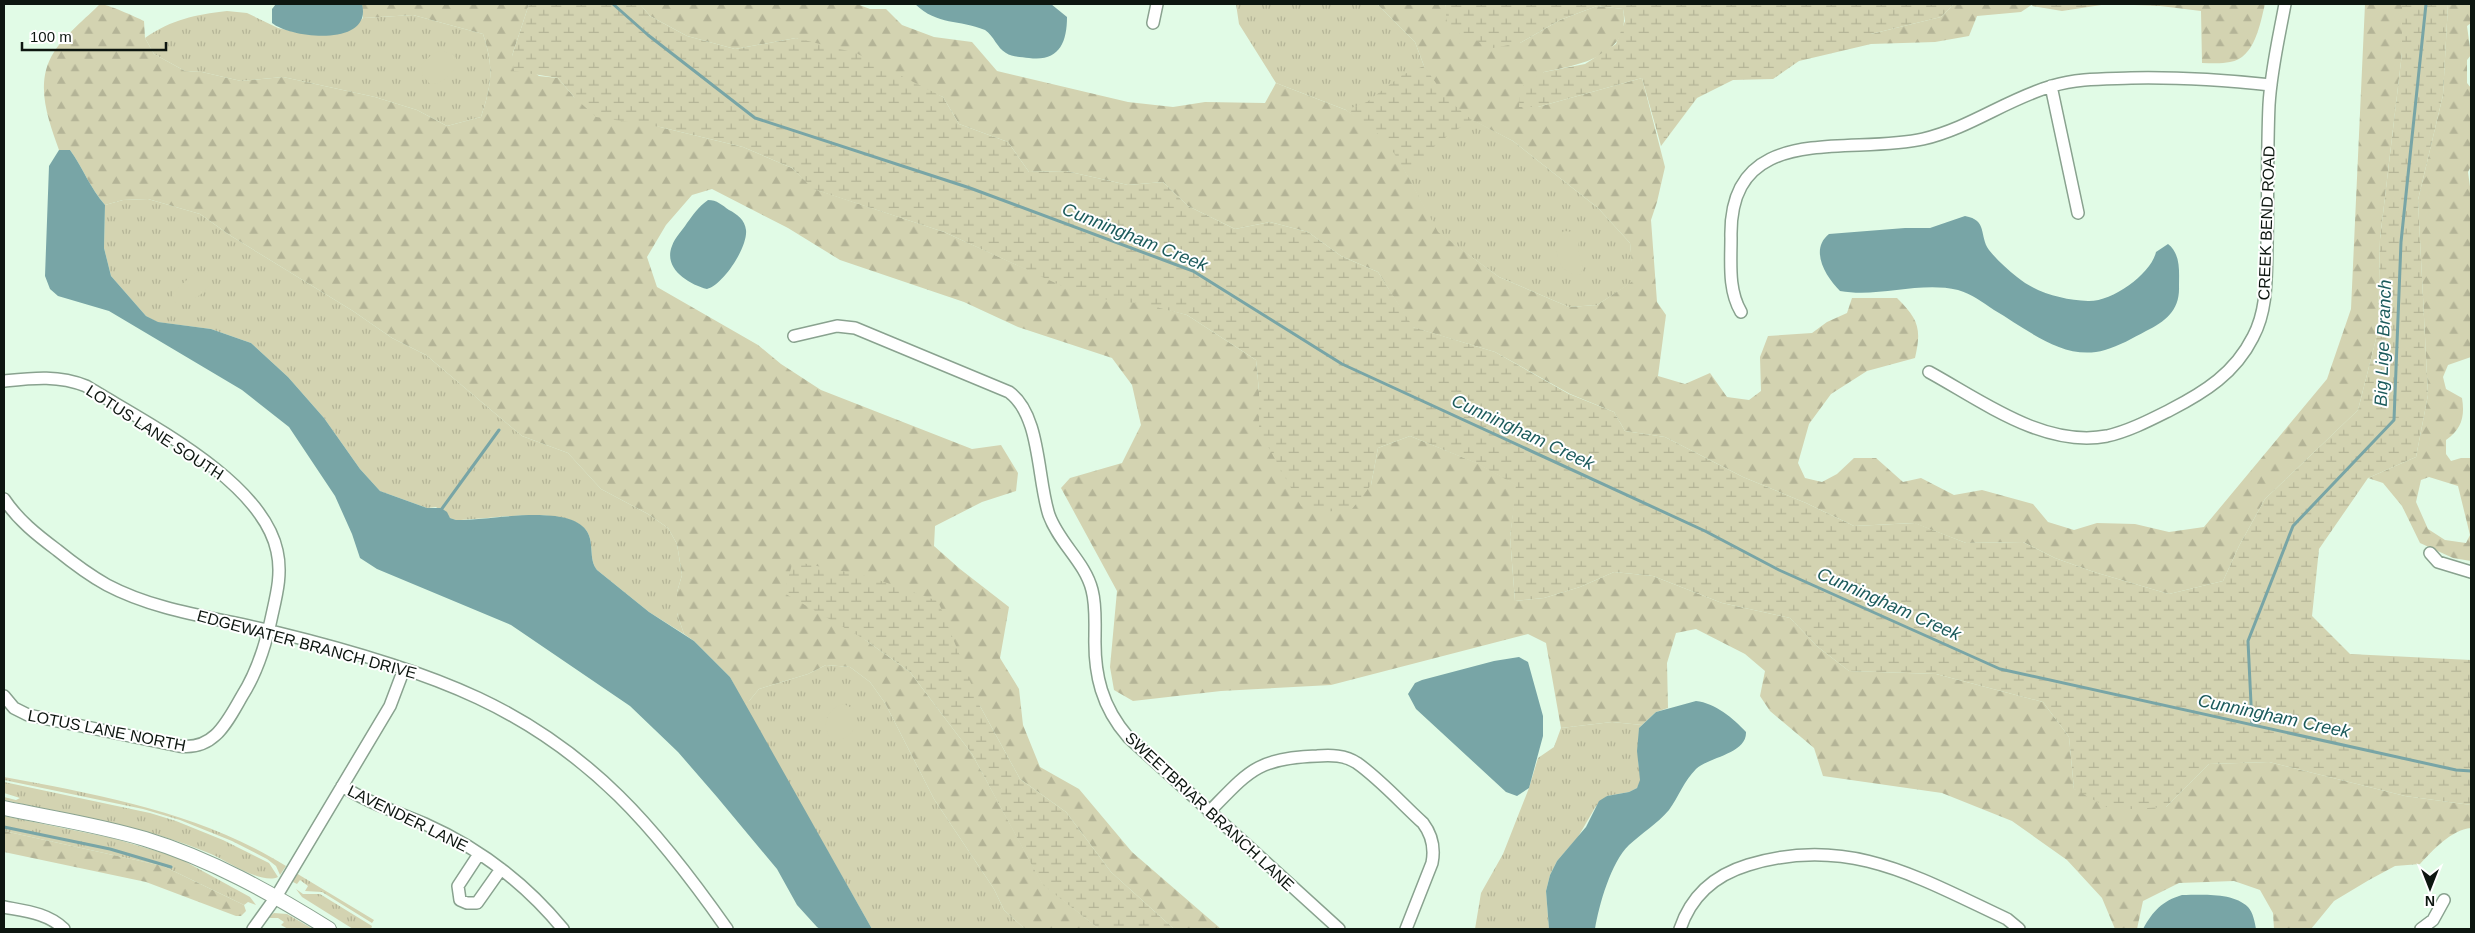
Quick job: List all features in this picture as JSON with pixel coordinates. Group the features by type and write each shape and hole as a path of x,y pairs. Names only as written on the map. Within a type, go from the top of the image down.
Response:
{"street":[{"path":"1153,23 1157,4"},
{"name":"CREEK BEND ROAD","path":"1929,372 2029,426 2057,435 2080,438 2107,436 2126,430 2200,394 2224,377 2244,354 2254,337 2264,307 2271,84 2285,4"},
{"path":"1741,312 1733,294 1732,216 1734,204 1744,182 1771,158 1794,150 1889,144 1946,133 2051,86 2081,80 2180,77 2271,84"},
{"path":"2051,86 2078,213"},
{"name":"SWEETBRIAR BRANCH LANE","path":"794,336 837,326 855,328 1009,392 1021,403 1028,418 1049,514 1060,536 1084,569 1092,590 1097,677 1108,709 1128,737 1338,929"},
{"name":"LOTUS LANE SOUTH","path":"4,381 58,378 86,386 200,458 233,483 268,526 277,549 280,573 279,585 269,630"},
{"name":"EDGEWATER BRANCH DRIVE","path":"4,500 21,521 39,536 89,575 108,586 150,603 269,630 404,669 479,698 542,733 572,755 623,799 659,837 727,929"},
{"path":"2430,553 2438,562 2471,572"},
{"name":"LOTUS LANE NORTH","path":"4,696 14,708 28,716 179,746 195,746 210,741 226,723 252,681 269,630"},
{"path":"253,929 276,897 390,706 404,669"},
{"path":"1209,812 1245,774 1275,760 1330,755 1341,756 1357,763 1423,823 1430,835 1434,854 1432,863 1406,929"},
{"name":"LAVENDER LANE","path":"342,786 369,802 438,830 479,854 501,869 531,894 563,929"},
{"path":"4,808 146,839 215,865 276,897 329,929"},
{"path":"479,854 458,886 460,900 467,903 477,903 501,869"},
{"path":"1680,929 1696,897 1713,881 1728,872 1765,860 1812,854 1854,857 1890,866 2007,919 2019,929"},
{"path":"2421,929 2432,920 2444,900"},
{"path":"4,907 42,915 64,929"}],"green space":[{"path":"100,4 115,8 144,21 145,38 154,54 185,71 202,72 241,81 283,77 375,97 417,110 447,126 481,117 488,95 490,76 489,56 483,34 413,15 363,18 362,4 529,4 512,56 539,76 558,78 574,97 660,127 743,147 792,168 814,189 944,232 1028,270 1187,315 1256,360 1259,391 1371,485 1378,448 1410,436 1477,463 1517,485 1510,537 1515,601 1544,598 1580,587 1614,572 1653,576 1722,603 1790,618 1818,647 1849,671 1936,674 2043,702 2069,737 2074,789 2166,807 2209,764 2269,762 2405,796 2471,805 2471,828 2456,832 2420,864 2395,866 2334,901 2311,929 2274,929 2273,913 2260,890 2234,881 2179,883 2143,901 2137,929 2115,929 2102,898 2067,860 2012,821 1942,793 1823,776 1814,748 1770,711 1760,696 1765,671 1745,654 1696,629 1676,633 1667,663 1668,708 1656,712 1642,725 1612,722 1561,728 1546,643 1528,634 1331,685 1221,691 1133,701 1114,690 1110,667 1117,591 1061,488 1070,478 1122,463 1141,425 1132,385 1112,358 1018,327 964,302 840,260 788,228 712,189 692,195 666,225 647,257 657,287 758,345 781,364 821,390 972,449 1001,445 1018,473 1016,491 982,502 935,526 934,546 1009,607 1000,658 1019,689 1023,725 1040,767 1079,789 1132,852 1221,929 1174,929 1111,872 1066,812 1020,779 980,706 864,639 910,672 972,754 1042,883 1099,929 1025,929 1004,910 994,889 934,799 885,703 870,682 850,667 826,665 808,674 759,689 745,706 730,677 694,641 684,634 677,613 677,592 682,575 677,544 668,528 648,514 601,489 568,453 522,436 426,355 392,338 353,311 231,236 200,214 148,199 123,200 105,205 70,150 59,150 47,114 44,88 48,64 58,46"},
{"path":"529,4 640,4 650,16 687,36 735,49 796,38 856,53 943,97 959,124 1008,142 1029,172 1066,171 1128,185 1163,182 1188,206 1235,229 1270,222 1308,232 1341,256 1378,272 1413,327 1495,352 1569,394 1614,412 1625,431 1665,437 1743,477 1806,503 1854,526 1915,523 1966,543 2023,542 2055,558 2094,572 2169,594 2223,581 2239,546 2265,499 2358,410 2378,331 2380,239 2402,53 2402,4 2448,4 2443,95 2418,200 2428,395 2416,457 2368,478 2319,549 2312,616 2350,654 2471,660 2471,805 2405,796 2269,762 2209,764 2166,807 2112,810 2074,789 2069,737 2043,702 1936,674 1849,671 1818,647 1790,618 1722,603 1653,576 1614,572 1580,587 1544,598 1515,601 1510,537 1516,485 1476,463 1410,436 1378,448 1371,485 1352,509 1324,512 1301,506 1259,430 1259,391 1256,360 1187,315 1144,304 1086,297 944,232 813,189 792,168 743,147 660,127 596,117 574,97 558,78 514,71 512,56"},
{"path":"640,4 857,4 870,9 886,9 902,25 934,37 972,42 997,71 1128,102 1173,107 1205,102 1265,103 1276,83 1346,110 1371,127 1391,145 1438,232 1499,277 1569,307 1597,305 1633,281 1630,243 1598,208 1513,141 1472,120 1446,98 1424,66 1415,42 1377,4 1446,4 1445,8 1520,43 1560,20 1597,6 1623,9 1624,25 1619,38 1611,48 1600,56 1572,66 1544,72 1519,107 1538,107 1642,78 1665,167 1651,220 1657,302 1666,315 1658,376 1685,384 1710,373 1727,397 1749,400 1761,391 1760,357 1768,336 1812,333 1827,322 1847,313 1852,298 1897,298 1914,318 1918,331 1915,358 1867,371 1831,394 1809,424 1798,463 1805,478 1822,482 1837,474 1854,458 1876,458 1903,482 1921,478 1954,495 1982,490 2033,504 2048,522 2074,530 2097,523 2135,524 2169,532 2204,527 2327,379 2351,309 2365,4 2402,4 2402,53 2380,239 2378,331 2358,410 2265,499 2239,546 2223,581 2169,594 2094,572 2055,558 2023,542 1966,543 1914,523 1854,526 1806,503 1743,477 1665,437 1625,431 1614,412 1570,394 1495,352 1412,327 1378,272 1341,256 1308,232 1270,222 1235,229 1188,206 1163,182 1128,185 1066,171 1029,172 1008,142 959,124 943,97 796,38 735,49 687,36 650,16"},
{"path":"1236,4 1377,4 1415,42 1424,66 1473,120 1513,141 1598,208 1630,243 1634,281 1597,305 1569,307 1499,277 1437,232 1391,145 1346,110 1276,83 1239,24"},
{"path":"1446,4 1954,4 1941,17 1871,34 1871,44 1799,61 1773,79 1733,80 1697,98 1661,146 1642,78 1538,107 1519,107 1520,88 1544,72 1585,64 1616,44 1625,21 1623,9 1597,6 1560,20 1520,43 1493,48 1448,29"},
{"path":"1954,4 2033,4 2021,12 1977,16 1969,36 1935,42 1871,44 1871,34 1941,17"},
{"path":"2033,4 2108,4 2062,11 2032,6"},
{"path":"2108,4 2160,4 2160,6"},
{"path":"2160,4 2265,4 2255,39 2245,54 2230,62 2202,63 2201,11 2160,6"},
{"path":"2448,4 2471,4 2471,23 2467,26 2471,55 2467,60 2467,83 2471,88 2471,166 2468,172 2471,194 2471,357 2448,365 2443,377 2446,389 2462,398 2463,411 2461,422 2456,431 2446,440 2446,454 2451,461 2471,458 2471,561 2453,558 2420,543 2402,506 2383,483 2368,478 2416,457 2428,395 2418,200 2443,95","holes":["2429,477 2458,486 2470,535 2466,543 2445,540 2428,529 2416,502 2421,480"]},
{"path":"227,11 247,13 278,28 299,33 352,29 363,18 413,15 483,34 489,56 490,76 488,95 481,117 447,126 417,110 375,97 283,77 241,81 202,72 185,71 154,54 145,38 165,26 184,19"},
{"path":"439,51 452,53 456,58 456,66 442,81 430,84 423,76 421,65 431,55"},
{"path":"1424,66 1446,98 1472,120 1437,144 1407,175 1394,153 1382,138 1346,110 1367,102 1402,75"},
{"path":"148,199 200,214 231,236 353,311 392,338 426,355 522,436 568,453 601,489 648,514 668,528 677,544 682,575 677,592 677,613 684,634 649,612 597,570 594,566 589,535 576,522 562,517 544,515 456,520 450,518 436,507 427,508 380,491 360,469 324,418 288,377 251,343 211,329 157,322 146,316 111,276 104,248 105,205 123,200"},
{"path":"1564,231 1574,232 1578,235 1579,253 1583,267 1581,274 1567,271 1558,259 1557,243 1559,236"},
{"path":"196,272 207,273 210,283 208,287 196,298 185,302 175,302 172,293"},
{"path":"793,561 870,577 938,601 980,706 1020,779 1066,812 1111,872 1174,929 1099,929 1042,884 972,754 910,672 864,639 784,593"},
{"path":"826,665 850,667 870,682 885,703 934,799 994,889 1004,910 1025,929 872,929 745,706 759,689 808,674"},
{"path":"844,704 854,709 856,715 855,727 844,738 838,740 831,739 825,728 827,720 830,713 836,707"},
{"path":"1612,722 1642,725 1639,728 1638,762 1641,780 1637,788 1629,792 1607,796 1596,806 1578,837 1557,861 1550,875 1546,891 1549,929 1475,929 1481,893 1503,854 1529,788 1538,758 1554,747 1561,728"},
{"path":"4,777 113,799 185,819 220,832 286,866 280,875 276,866 267,859 232,841 180,820 143,809 4,780"},
{"path":"4,782 150,813 176,821 223,840 269,863 278,877 271,879 254,875 211,854 161,836 82,816 4,800 4,797 16,800 20,798 4,793"},
{"path":"4,816 112,838 177,857 250,897 256,905 248,902 244,905 163,866 4,831"},
{"path":"4,831 163,866 244,905 246,911 241,916 236,916 146,882 4,852"},
{"path":"296,873 374,920 372,923 322,892 305,891 308,886 300,880 297,884 293,882"},
{"path":"296,889 303,894 320,894 372,926 371,929 353,929 302,897"},
{"path":"274,913 287,914 313,929 288,929 281,925 284,922 278,918 268,918"}],"water":[{"path":"276,4 362,4 362,18 355,27 344,33 329,36 296,33 282,29 272,23 272,9"},
{"path":"915,4 1051,4 1067,17 1067,27 1063,43 1054,54 1039,58 1014,56 1003,51 985,30 940,19 932,16"},
{"path":"59,150 70,150 105,205 104,248 111,276 146,316 158,322 211,329 251,343 288,377 324,418 360,469 380,491 427,508 441,508 447,512 450,518 456,520 544,515 562,517 576,522 586,530 589,535 594,566 597,570 649,612 694,641 730,677 872,929 820,929 817,927 797,905 777,869 717,797 678,752 630,706 511,625 377,569 360,558 352,534 335,496 289,427 242,390 109,311 58,296 50,289 45,276 49,166"},
{"path":"708,200 719,203 738,215 744,223 746,237 739,255 727,273 707,289 692,283 679,274 674,268 670,254 677,237 701,205"},
{"path":"1965,216 1977,221 1982,229 1989,250 2017,277 2041,291 2069,299 2098,300 2119,292 2139,277 2147,269 2156,252 2168,244 2175,253 2178,264 2179,294 2177,302 2170,314 2153,327 2126,342 2105,350 2090,353 2061,348 2046,342 1977,298 1958,290 1929,287 1869,293 1840,291 1825,271 1822,263 1820,248 1823,240 1829,234 1930,228"},
{"path":"1519,657 1528,662 1543,716 1543,736 1529,788 1517,796 1506,792 1416,709 1408,694 1415,683 1422,680 1494,661"},
{"path":"1696,701 1717,708 1729,717 1746,732 1745,739 1734,750 1696,769 1688,778 1669,810 1660,820 1629,845 1611,873 1599,908 1595,929 1549,929 1546,891 1550,875 1557,861 1586,827 1599,801 1607,796 1629,792 1637,788 1640,780 1637,751 1639,728 1656,712"},
{"path":"2182,895 2216,895 2242,902 2251,912 2256,929 2143,929 2159,907 2169,900"}],"waterway":[{"name":"Cunningham Creek","path":"613,4 648,35 755,118 970,188 1193,271 1342,364 1705,531 1779,570 2000,669 2456,770 2471,771"},
{"name":"Big Lige Branch","path":"2252,725 2248,641 2293,526 2394,420 2401,242 2426,4"},
{"path":"441,510 499,430"},
{"path":"4,827 110,849 171,867"}]}
